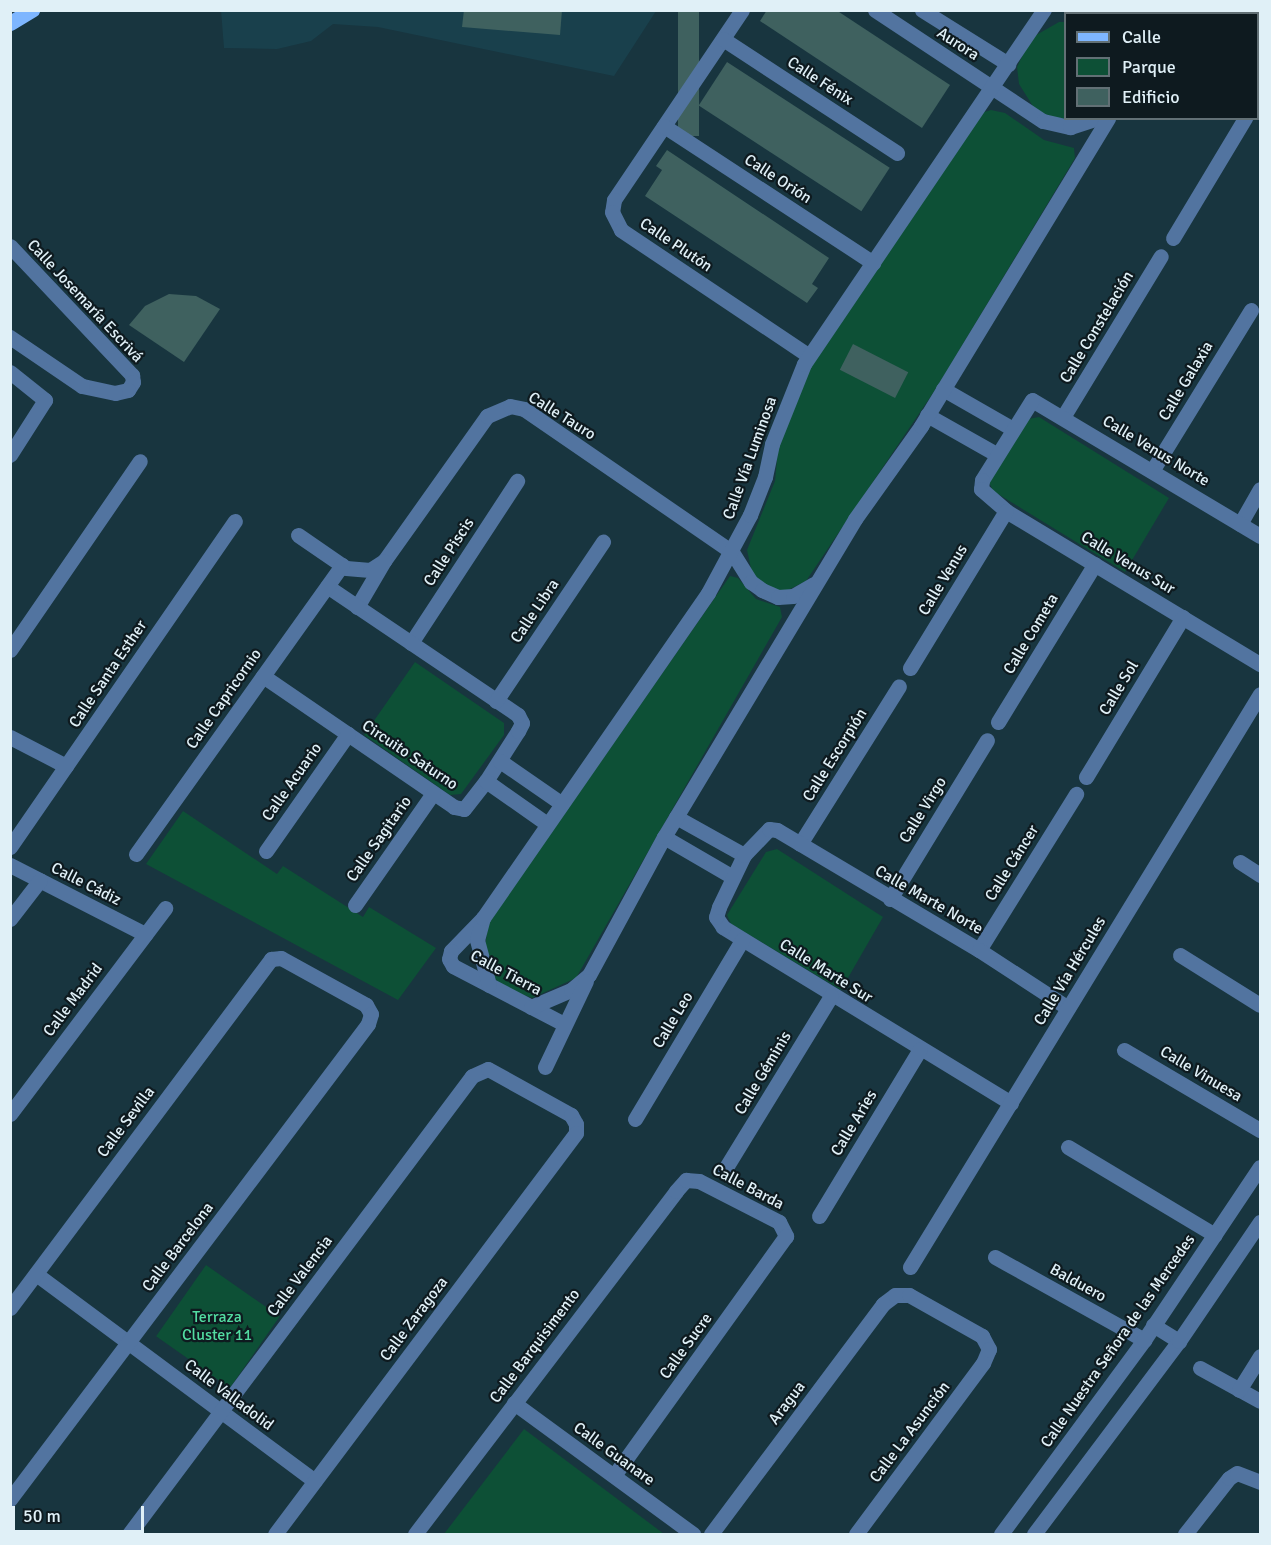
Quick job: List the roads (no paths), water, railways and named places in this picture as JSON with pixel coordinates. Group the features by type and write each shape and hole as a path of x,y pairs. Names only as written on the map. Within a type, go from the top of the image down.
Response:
{"main road":[{"path":"10,23 29,11"}],"street":[{"name":"Calle Plutón","path":"742,10 614,200 614,223 809,356"},
{"name":"Aurora","path":"875,10 1031,114 1059,126 1088,120"},
{"name":"Aurora","path":"922,10 1008,64"},
{"name":"Calle Vía Luminosa","path":"489,985 477,940 483,918 708,593 732,552 765,477 772,444 809,356 1045,11"},
{"name":"Calle Fénix","path":"723,39 897,153"},
{"path":"545,1067 589,975 664,837 855,519 927,416 1107,120"},
{"path":"1173,238 1244,120"},
{"name":"Calle Orión","path":"664,126 873,263"},
{"name":"Calle Josemaría Escrivá","path":"10,246 132,375 133,382 128,390 115,393 82,386 10,337"},
{"name":"Calle Constelación","path":"1063,417 1161,256"},
{"name":"Calle Galaxia","path":"1152,471 1251,310"},
{"path":"10,372 45,400 10,455"},
{"path":"927,416 996,453 1011,428 944,389"},
{"name":"Calle Venus Norte","path":"1011,428 1032,400 1260,536"},
{"name":"Calle Tauro","path":"357,607 384,561 487,416 510,406 524,409 732,552"},
{"name":"Calle Venus Sur","path":"996,453 981,489 1006,511 1260,664"},
{"path":"10,650 140,461"},
{"name":"Calle Piscis","path":"411,643 517,481"},
{"path":"1240,524 1260,489"},
{"name":"Calle Venus","path":"910,668 1006,511"},
{"name":"Calle Santa Esther","path":"10,847 234,521"},
{"path":"298,535 342,565 370,570 384,561"},
{"name":"Calle Libra","path":"496,700 603,542"},
{"path":"732,552 751,582 778,597 793,596 818,580"},
{"name":"Calle Cometa","path":"998,722 1095,564"},
{"name":"Calle Capricornio","path":"136,854 342,565"},
{"name":"Circuito Saturno","path":"263,676 433,793 464,809 486,781 522,723 518,715 327,586"},
{"name":"Calle Sol","path":"1086,777 1183,617"},
{"name":"Calle Escorpión","path":"800,844 899,686"},
{"name":"Calle Vía Hércules","path":"910,1267 1260,694"},
{"name":"Calle Acuario","path":"266,851 348,734"},
{"path":"10,737 66,766"},
{"name":"Calle Virgo","path":"890,899 987,740"},
{"path":"500,760 562,804"},
{"path":"486,781 548,824"},
{"name":"Calle Sagitario","path":"355,905 433,793"},
{"name":"Calle Cáncer","path":"979,950 1076,794"},
{"path":"676,817 744,855"},
{"name":"Calle Marte Norte","path":"769,829 800,844 979,950 1068,1008"},
{"name":"Calle Marte Sur","path":"769,829 744,855 731,876 716,917 723,927 831,996 1011,1103"},
{"path":"664,837 731,876"},
{"path":"1240,862 1260,875"},
{"name":"Calle Cádiz","path":"10,865 145,934"},
{"path":"10,919 40,880"},
{"name":"Calle Madrid","path":"10,1114 165,908"},
{"name":"Calle Tierra","path":"483,918 457,944 449,959 453,966 564,1024"},
{"name":"Calle Leo","path":"635,1119 742,940"},
{"path":"1180,955 1260,1005"},
{"name":"Calle Sevilla","path":"10,1308 271,959 281,958 366,1005 371,1014"},
{"path":"531,1007 571,990 589,975"},
{"name":"Calle Géminis","path":"725,1169 831,996"},
{"name":"Calle Barcelona","path":"10,1499 368,1024 371,1014"},
{"name":"Calle Aries","path":"819,1216 920,1049"},
{"name":"Calle Vinuesa","path":"1124,1050 1260,1130"},
{"name":"Calle Valencia","path":"129,1534 480,1070 488,1069 571,1115 576,1124"},
{"name":"Calle Zaragoza","path":"275,1534 576,1133 576,1124"},
{"path":"1068,1147 1215,1235"},
{"name":"Calle Nuestra Señora de las Mercedes","path":"1001,1534 1144,1340 1260,1167"},
{"name":"Calle Barda","path":"686,1180 699,1181 779,1222 786,1236"},
{"name":"Calle Barquisimento","path":"415,1534 686,1180"},
{"path":"1034,1534 1179,1341 1260,1222"},
{"name":"Calle Sucre","path":"614,1475 786,1236"},
{"name":"Balduero","path":"995,1257 1144,1340"},
{"name":"Calle Valladolid","path":"36,1274 315,1481"},
{"name":"Aragua","path":"711,1534 884,1304 895,1295 909,1295 982,1336 989,1349"},
{"path":"1153,1325 1179,1341"},
{"name":"Calle La Asunción","path":"856,1534 983,1363 989,1349"},
{"path":"1239,1390 1260,1356"},
{"path":"1200,1368 1260,1401"},
{"name":"Calle Guanare","path":"514,1403 693,1534"},
{"path":"1185,1534 1237,1473 1260,1482"}],"park label":[{"name":"Terraza Cluster 11","path":"217,1326"}]}
